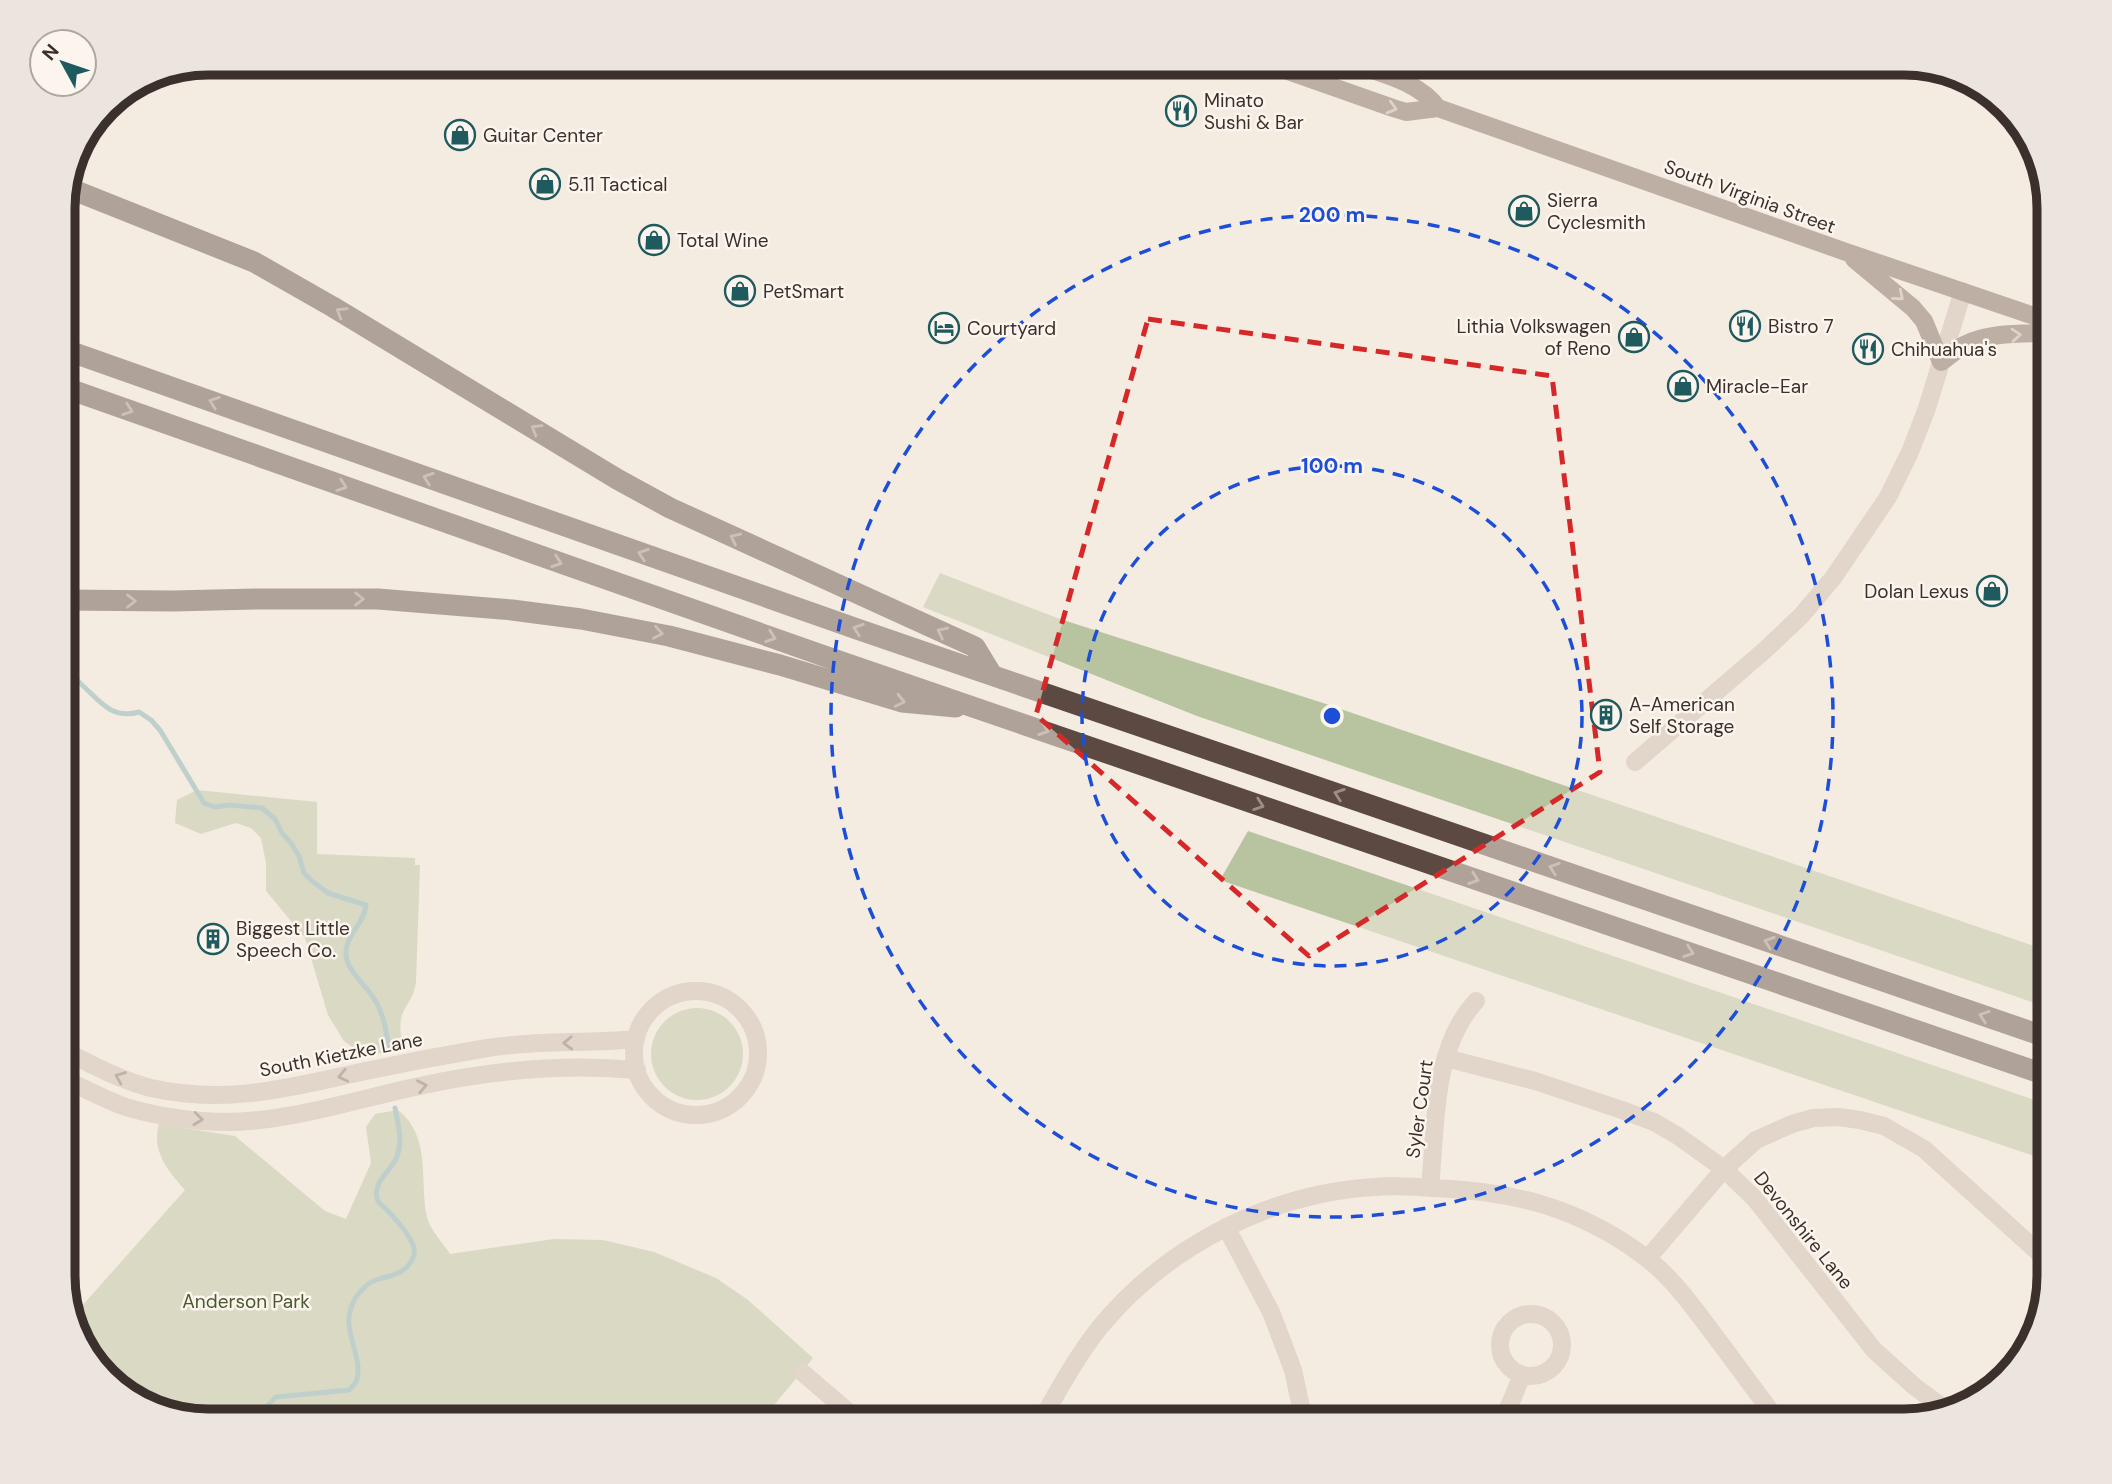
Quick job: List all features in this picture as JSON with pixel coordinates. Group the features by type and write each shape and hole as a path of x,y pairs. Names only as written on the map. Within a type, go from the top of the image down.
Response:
{"highway":[{"path":"76,191 254,262 670,508 975,648 992,675"},
{"path":"76,354 992,675 2037,1034"},
{"path":"76,392 687,608 2037,1072"},
{"path":"76,600 378,599 512,610 581,619 669,636 780,665 902,702 979,708"}],"main road":[{"name":"South Virginia Street","path":"1299,75 1393,108 1406,111 1438,108 1846,253 2037,317"},
{"name":"South Virginia Street","path":"1383,75 1418,88 1430,97 1438,108"},
{"path":"1846,253 1913,308 1924,321 1941,362 1964,345 1978,340 2011,334 2037,333"}],"street":[{"path":"1635,762 1765,650 1801,616 1833,579 1888,497 1910,452 1927,408 1963,291"},
{"path":"702,990 720,995 738,1007 750,1021 756,1035 758,1053 755,1073 747,1088 732,1103 712,1113 692,1115 674,1111 658,1102 645,1089 637,1070 634,1062 638,1029 650,1011 670,996 702,990"},
{"name":"Syler Court","path":"1430,1188 1439,1095 1446,1058 1465,1013 1476,1001"},
{"name":"South Kietzke Lane","path":"76,1057 138,1084 185,1094 227,1096 284,1089 416,1060 496,1046 636,1039"},
{"name":"Devonshire Lane","path":"1446,1058 1535,1081 1654,1122 1678,1136 1724,1169 1755,1199 1874,1350 1938,1404"},
{"path":"76,1085 128,1108 228,1122 288,1115 419,1086 496,1073 592,1067 637,1070"},
{"path":"1648,1258 1724,1169 1756,1140 1813,1118 1838,1117 1884,1126 1924,1149 2037,1251"},
{"path":"1048,1409 1078,1357 1101,1327 1155,1273 1188,1248 1226,1227 1268,1209 1304,1198 1376,1186 1482,1191 1531,1200 1593,1224 1648,1258 1688,1301 1769,1409"},
{"path":"1226,1227 1271,1311 1293,1370 1301,1409"},
{"path":"803,1373 845,1409"},
{"path":"1507,1409 1522,1375"}],"highlighted area":[{"path":"1148,319 1552,376 1600,772 1309,956 1036,715"}],"green space":[{"path":"940,573 1060,619 1323,703 2037,947 2037,1004 1197,716 923,607"},
{"path":"197,790 317,802 317,854 415,858 415,865 420,865 416,981 401,1019 403,1048 363,1055 344,1041 328,1015 305,938 266,891 266,863 261,838 251,828 236,823 201,834 175,823 177,800"},
{"path":"1248,831 2037,1101 2037,1157 1220,880"},
{"path":"697,1008 714,1012 729,1022 739,1037 743,1054 739,1071 729,1086 714,1096 697,1100 680,1096 665,1086 655,1071 651,1054 655,1037 665,1022 680,1012"},
{"name":"Anderson Park","path":"398,1110 416,1133 422,1160 427,1217 450,1254 554,1239 603,1240 654,1252 716,1278 748,1300 813,1358 771,1409 209,1409 166,1402 150,1395 121,1376 108,1363 93,1342 80,1309 185,1190 167,1168 159,1152 159,1124 235,1136 325,1211 346,1219 371,1163 366,1127 375,1114"}],"waterway":[{"path":"76,679 113,711 129,714 139,712 151,720 160,730 204,803 215,807 229,805 262,808 275,819 299,856 304,873 312,881 328,893 366,905 365,912 348,942 346,955 350,967 378,1006 389,1047"},
{"path":"264,1409 276,1397 349,1390 356,1382 358,1373 349,1327 352,1304 368,1285 403,1270 411,1262 414,1255 413,1244 377,1198 378,1186 399,1150 395,1108"}],"place":[{"name":"Minato Sushi & Bar","path":"1181,111"},
{"name":"Guitar Center","path":"460,135"},
{"name":"5.11 Tactical","path":"545,184"},
{"name":"Sierra Cyclesmith","path":"1524,211"},
{"name":"Total Wine","path":"654,240"},
{"name":"PetSmart","path":"740,291"},
{"name":"Bistro 7","path":"1745,326"},
{"name":"Courtyard","path":"944,328"},
{"name":"Lithia Volkswagen of Reno","path":"1634,337"},
{"name":"Chihuahua's","path":"1868,349"},
{"name":"Miracle-Ear","path":"1683,386"},
{"name":"Dolan Lexus","path":"1992,591"},
{"name":"A-American Self Storage","path":"1606,715"},
{"name":"Biggest Little Speech Co.","path":"213,939"}]}
